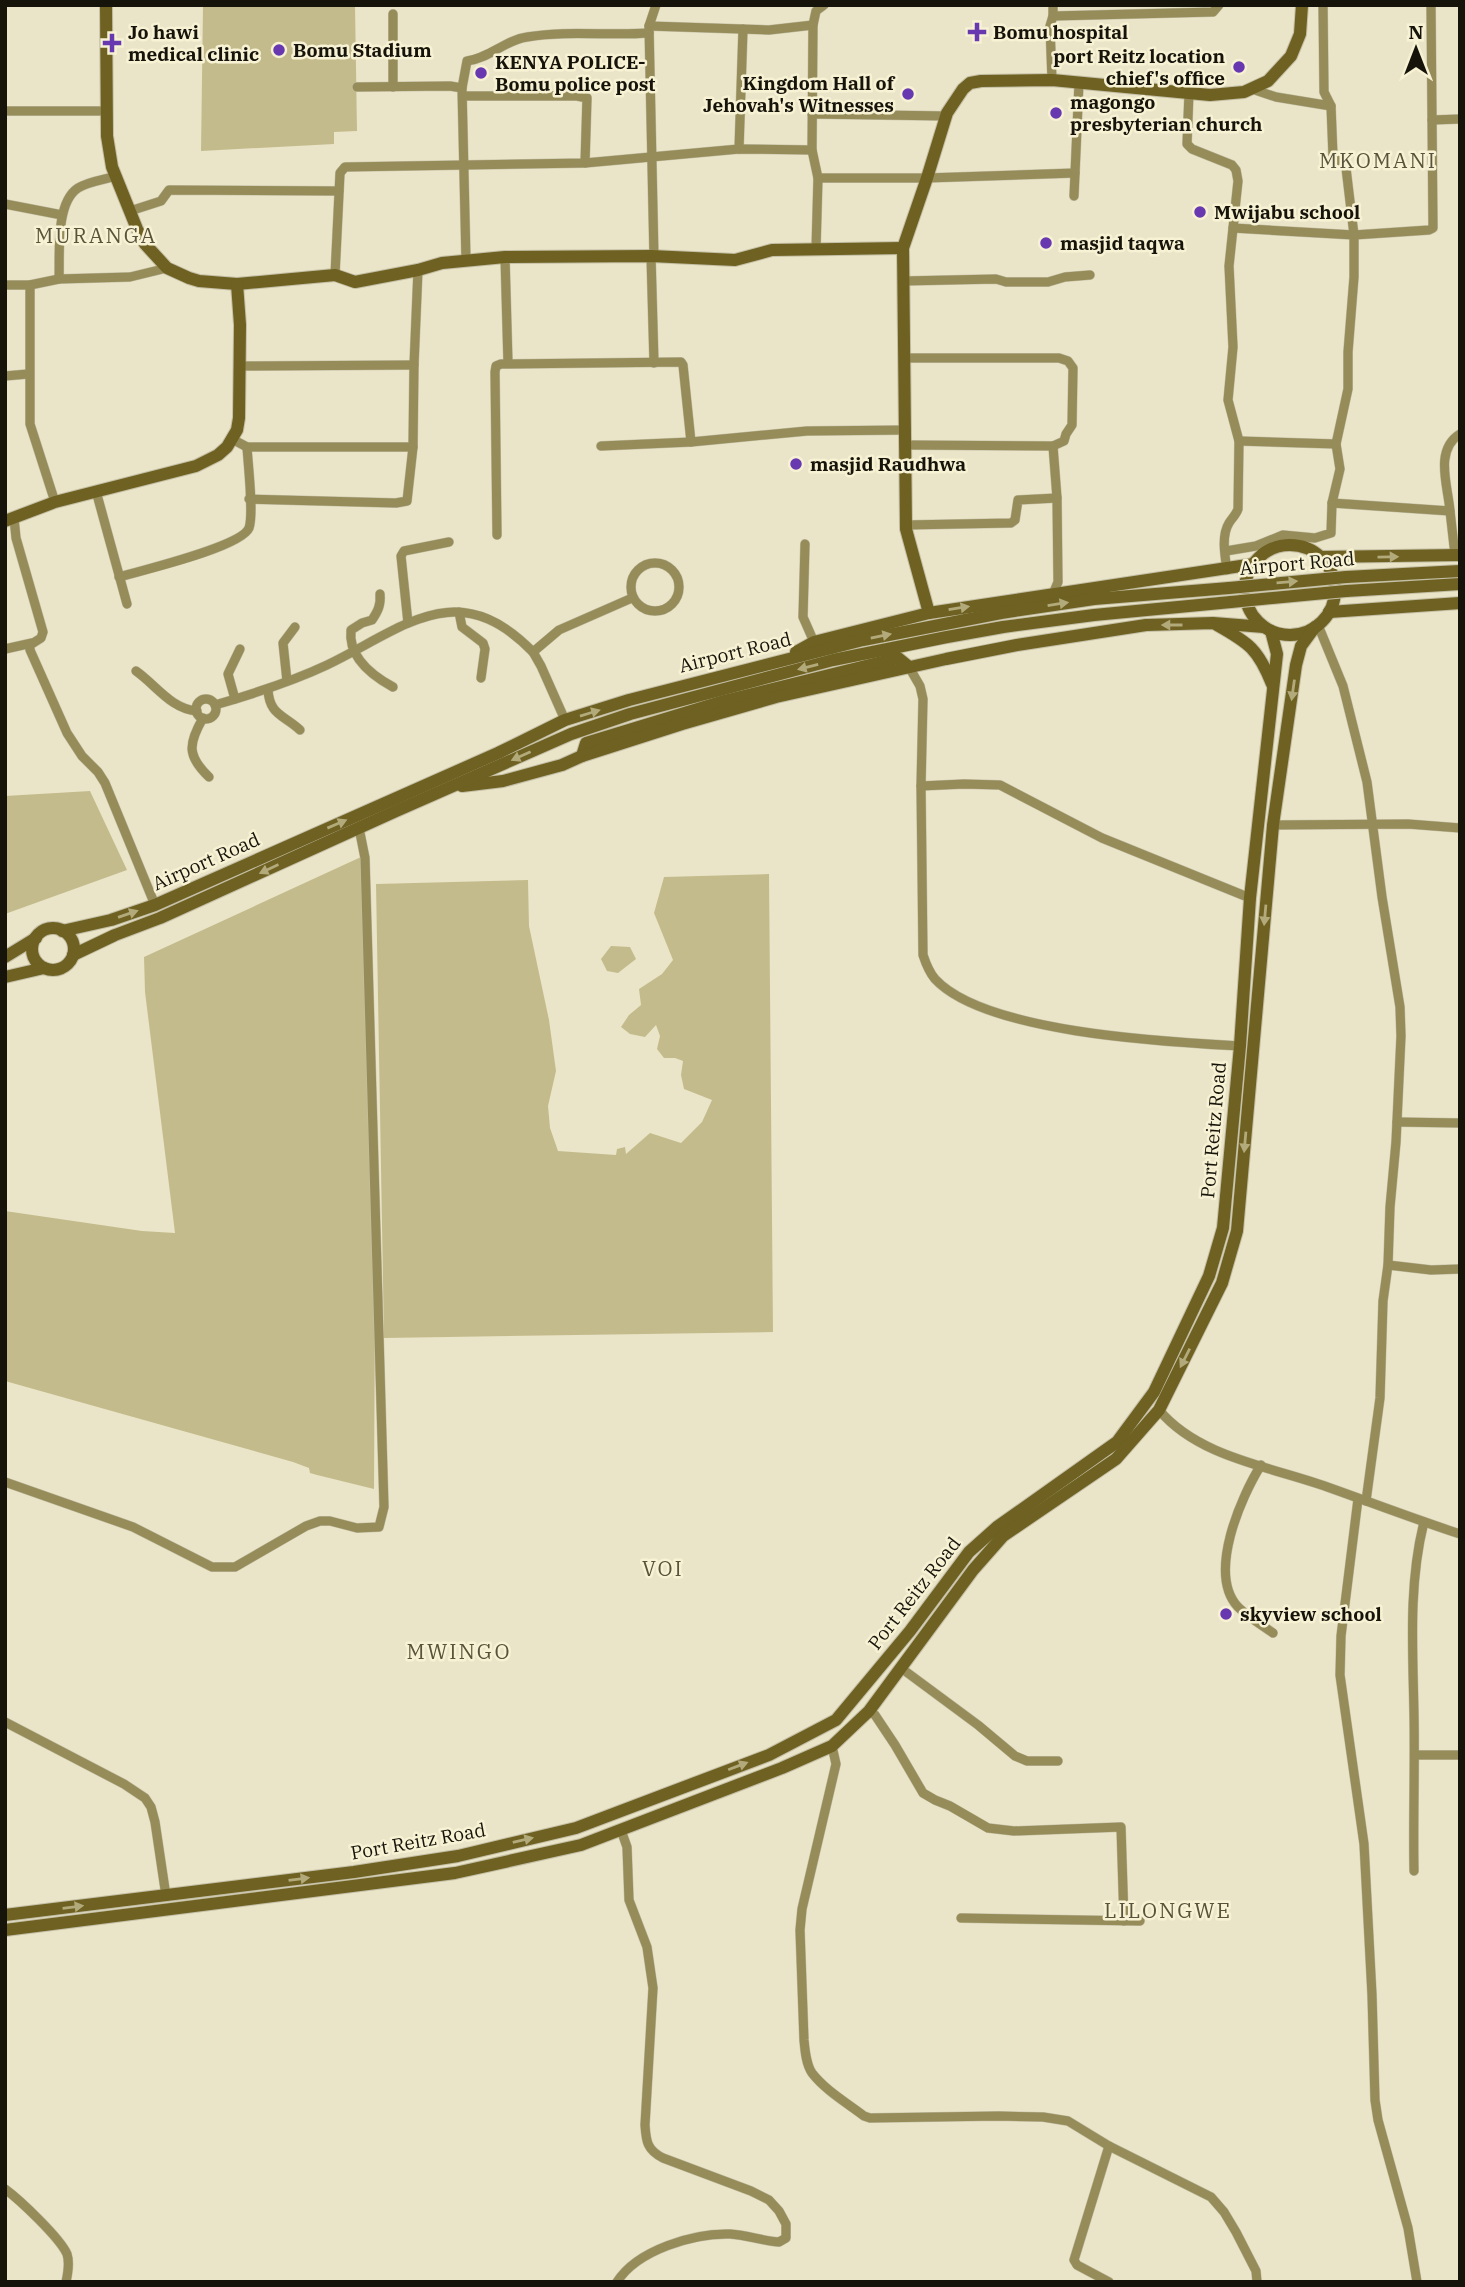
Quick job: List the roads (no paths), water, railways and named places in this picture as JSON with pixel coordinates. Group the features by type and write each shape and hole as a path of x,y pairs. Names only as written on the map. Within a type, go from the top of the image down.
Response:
{"main road":[{"path":"106,5 109,152 116,176 145,244 167,268 199,281 237,284 335,275 355,282 442,263 505,257 734,260 772,250 903,248"},
{"path":"929,613 904,510 906,430 903,248 946,116 957,95 970,83 981,81 1052,80 1224,95 1252,89 1268,80 1291,56 1300,34 1302,5"},
{"path":"10,519 55,502 196,466 218,455 232,439 239,418 237,284"},
{"path":"5,1930 455,1873 581,1845 782,1768 832,1746 869,1711 972,1570 1003,1536 1116,1459 1159,1410 1222,1283 1237,1231 1273,825 1296,665 1301,646 1329,612 1334,598 1334,583 1329,569 1320,557 1303,548 1287,546 1265,553 1254,564 1245,586 1246,601 1253,616 1267,629"},
{"path":"1320,557 1457,555"},
{"path":"777,662 814,642 929,613 1254,564"},
{"name":"Airport Road","path":"73,955 447,788 572,734 630,714 944,631 1001,613 1130,595 1194,592 1346,577 1460,571"},
{"name":"Airport Road","path":"62,931 111,920 155,905 498,753 565,720 648,695 863,640 1105,613 1346,591 1460,584"},
{"path":"1329,612 1460,603"},
{"path":"447,788 503,781 562,765 682,724 776,697 1017,645 1146,625 1213,623 1267,629 1280,634 1298,634 1317,626"},
{"path":"1213,623 1248,644 1262,658 1273,687"},
{"name":"Port Reitz Road","path":"5,1914 166,1896 432,1860 576,1828 769,1755 836,1720 910,1631 969,1552 996,1527 1117,1442 1154,1392 1209,1276 1223,1228 1240,1046 1250,898 1277,654 1267,629"},
{"path":"5,957 50,929 62,931 71,938 73,944 73,955 62,968 44,968 5,976"},
{"path":"36,938 33,955 44,968"}],"street":[{"path":"654,363 654,158 649,29 656,5"},
{"path":"816,249 818,178 812,150 813,24 816,11 824,5"},
{"path":"1052,80 1050,34 1054,5"},
{"path":"1054,16 1115,10 1213,12 1219,5"},
{"path":"1226,551 1256,546 1283,535 1315,538 1331,533 1332,503 1340,469 1336,444 1348,389 1354,234 1346,168 1333,156 1331,106 1324,92 1322,5"},
{"path":"1233,228 1354,234 1433,228 1431,5"},
{"path":"393,14 393,87"},
{"path":"466,260 463,92 467,61 477,60 518,39 543,35 649,29 781,29 813,24"},
{"path":"739,149 743,29"},
{"path":"1074,196 1079,83"},
{"path":"357,87 450,86 463,92 587,98 585,163"},
{"path":"1252,89 1276,97 1331,106"},
{"path":"1189,93 1187,144 1192,149 1226,162 1236,170 1238,181 1229,266 1233,347 1228,400 1239,441 1238,509 1228,524 1225,535 1227,570"},
{"path":"5,111 107,111"},
{"path":"812,114 946,116"},
{"path":"1432,120 1460,119"},
{"path":"335,275 340,173 345,167 585,163 739,149 812,150"},
{"path":"818,178 927,178 1075,173"},
{"path":"59,279 62,215 71,194 76,189 116,176"},
{"path":"130,211 161,201 169,190 339,191"},
{"path":"5,204 62,215"},
{"path":"505,257 508,363"},
{"path":"5,285 30,285 59,279 117,278 167,268"},
{"path":"250,499 403,503 407,500 413,447 418,270"},
{"path":"904,281 996,279 1006,282 1048,282 1065,277 1090,275"},
{"path":"30,285 29,374 32,430 55,502"},
{"path":"905,358 1059,358 1068,361 1073,368 1072,425 1064,441 1053,446 906,445"},
{"path":"497,535 496,366 508,363 682,363 691,442"},
{"path":"240,366 414,365"},
{"path":"5,376 29,374"},
{"path":"601,446 691,442 807,431 906,430"},
{"path":"1457,555 1444,455 1453,438 1460,434"},
{"path":"232,439 247,447 413,447"},
{"path":"1239,441 1336,444"},
{"path":"1053,446 1058,582 1053,594"},
{"path":"119,577 220,547 240,538 248,528 250,499 247,447"},
{"path":"96,491 127,604"},
{"path":"906,525 1012,523 1015,520 1018,500 1056,498"},
{"path":"1332,503 1450,511"},
{"path":"5,649 32,643 41,638 43,632 10,519"},
{"path":"408,623 401,556 404,551 449,542"},
{"path":"805,544 803,617 814,642"},
{"path":"661,563 674,572 678,579 678,593 670,606 663,609 648,610 632,598 631,580 634,573 646,564 661,563"},
{"path":"380,594 381,604 372,620 351,630 353,652 369,671 393,687"},
{"path":"533,652 559,630 632,598"},
{"path":"459,612 462,627 483,643 485,649 481,678"},
{"path":"215,705 287,681 353,652 408,623 432,614 459,612 499,624 533,652 565,720"},
{"path":"1317,626 1346,696 1367,782 1400,1007 1401,1046 1388,1265 1383,1301 1380,1398 1341,1636 1340,1675 1364,1844 1375,2100 1408,2228 1417,2282"},
{"path":"287,681 283,643 295,627"},
{"path":"32,643 30,650 61,721 82,756 105,783 155,905"},
{"path":"235,699 228,674 240,649"},
{"path":"909,667 920,686 923,699 923,955 927,967 936,979 966,1000 1018,1019 1090,1032 1240,1046"},
{"path":"136,671 186,710 200,715 212,716 216,711 215,705 210,700 203,700 198,704 200,715 191,754 209,777"},
{"path":"268,689 271,705 300,730"},
{"path":"921,786 1000,785 1102,838 1250,898"},
{"path":"1273,825 1373,824 1460,828"},
{"path":"5,1482 133,1527 212,1567 235,1567 306,1526 320,1521 357,1528 379,1527 384,1507 365,858 359,828"},
{"path":"1397,1122 1460,1123"},
{"path":"1388,1265 1431,1270 1460,1269"},
{"path":"1159,1410 1167,1420 1209,1449 1460,1534"},
{"path":"1261,1465 1246,1490 1239,1509 1226,1560 1226,1576 1231,1597 1238,1607 1273,1633"},
{"path":"1414,1871 1414,1591 1424,1522"},
{"path":"901,1668 1015,1756 1027,1761 1058,1761"},
{"path":"869,1711 875,1715 895,1745 923,1793 988,1828 1014,1831 1121,1827 1124,1921"},
{"path":"5,1722 124,1784 145,1798 155,1822 166,1896"},
{"path":"832,1746 836,1764 806,1885 800,1930 804,2040 813,2073 836,2095 870,2118 999,2116 1068,2121 1109,2146 1211,2197 1224,2212 1241,2241 1256,2271 1257,2282"},
{"path":"1415,1755 1460,1755"},
{"path":"617,2282 634,2263 653,2252 700,2237 728,2234 779,2242 786,2238 787,2231 783,2217 769,2200 654,2154 647,2144 645,2125 653,1988 647,1947 629,1900 627,1847 621,1830"},
{"path":"961,1918 1140,1921"},
{"path":"1109,2146 1074,2260 1077,2265 1109,2282"},
{"path":"5,2189 22,2203 61,2245 69,2266 66,2282"}],"place":[{"name":"Bomu hospital","path":"977,32"},
{"name":"Jo hawi medical clinic","path":"112,43"},
{"name":"Bomu Stadium","path":"279,50"},
{"name":"port Reitz location chief's office","path":"1239,67"},
{"name":"KENYA POLICE- Bomu police post","path":"481,73"},
{"name":"Kingdom Hall of Jehovah's Witnesses","path":"908,94"},
{"name":"magongo presbyterian church","path":"1056,113"},
{"name":"Mwijabu school","path":"1200,212"},
{"name":"masjid taqwa","path":"1046,243"},
{"name":"masjid Raudhwa","path":"796,464"},
{"name":"skyview school","path":"1226,1614"}],"district":[{"name":"MKOMANI","path":"1378,160"},
{"name":"MURANGA","path":"96,235"},
{"name":"VOI","path":"663,1568"},
{"name":"MWINGO","path":"459,1651"},
{"name":"LILONGWE","path":"1168,1910"}]}
